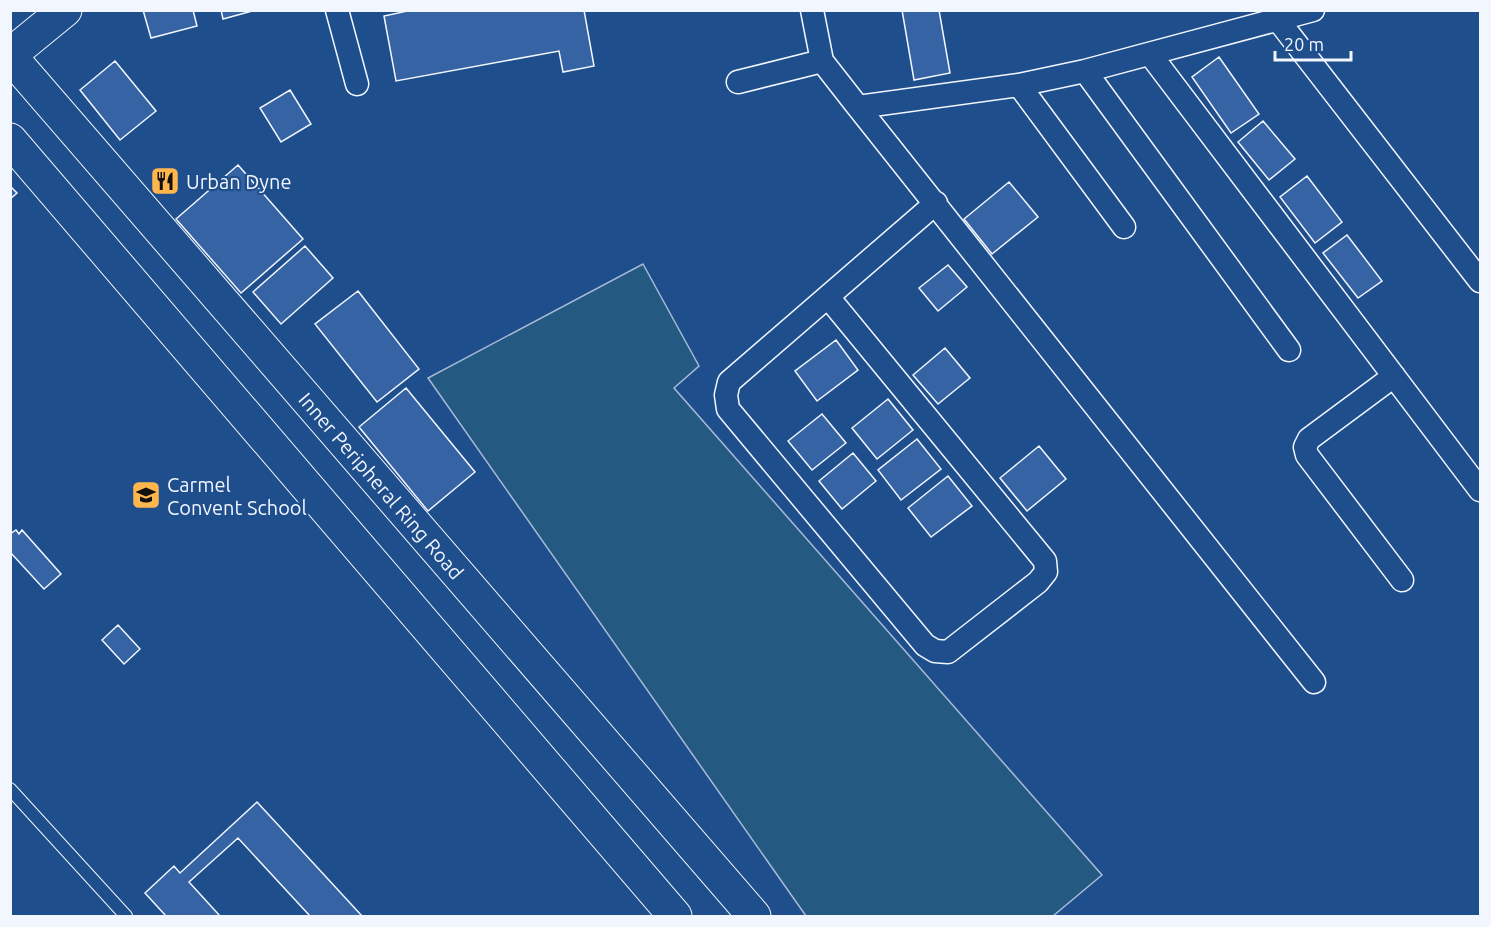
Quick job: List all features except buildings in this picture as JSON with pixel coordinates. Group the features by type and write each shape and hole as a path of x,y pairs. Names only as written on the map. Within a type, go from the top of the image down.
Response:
{"main road":[{"path":"10,56 65,10"},
{"name":"Inner Peripheral Ring Road","path":"10,56 754,916"},
{"path":"10,140 675,916"}],"street":[{"path":"337,10 357,84"},
{"path":"812,10 822,61 1314,682"},
{"path":"858,107 1019,86 1085,71 1313,10"},
{"path":"1278,20 1480,281"},
{"path":"1150,54 1480,490"},
{"path":"738,82 822,61"},
{"path":"1085,71 1289,350"},
{"path":"1019,86 1124,227"},
{"path":"828,297 1045,561 1046,572 1038,582 948,652 935,651 925,645 728,409 726,395 729,382 936,203"},
{"path":"1394,376 1308,439 1305,447 1307,455 1402,580"}],"lane":[{"path":"10,789 126,916"}],"shaded area":[{"path":"643,264 699,366 674,388 1102,875 1053,916 806,916 428,378"}],"place":[{"name":"Urban Dyne","path":"165,181"},
{"name":"Carmel Convent School","path":"146,495"}]}
